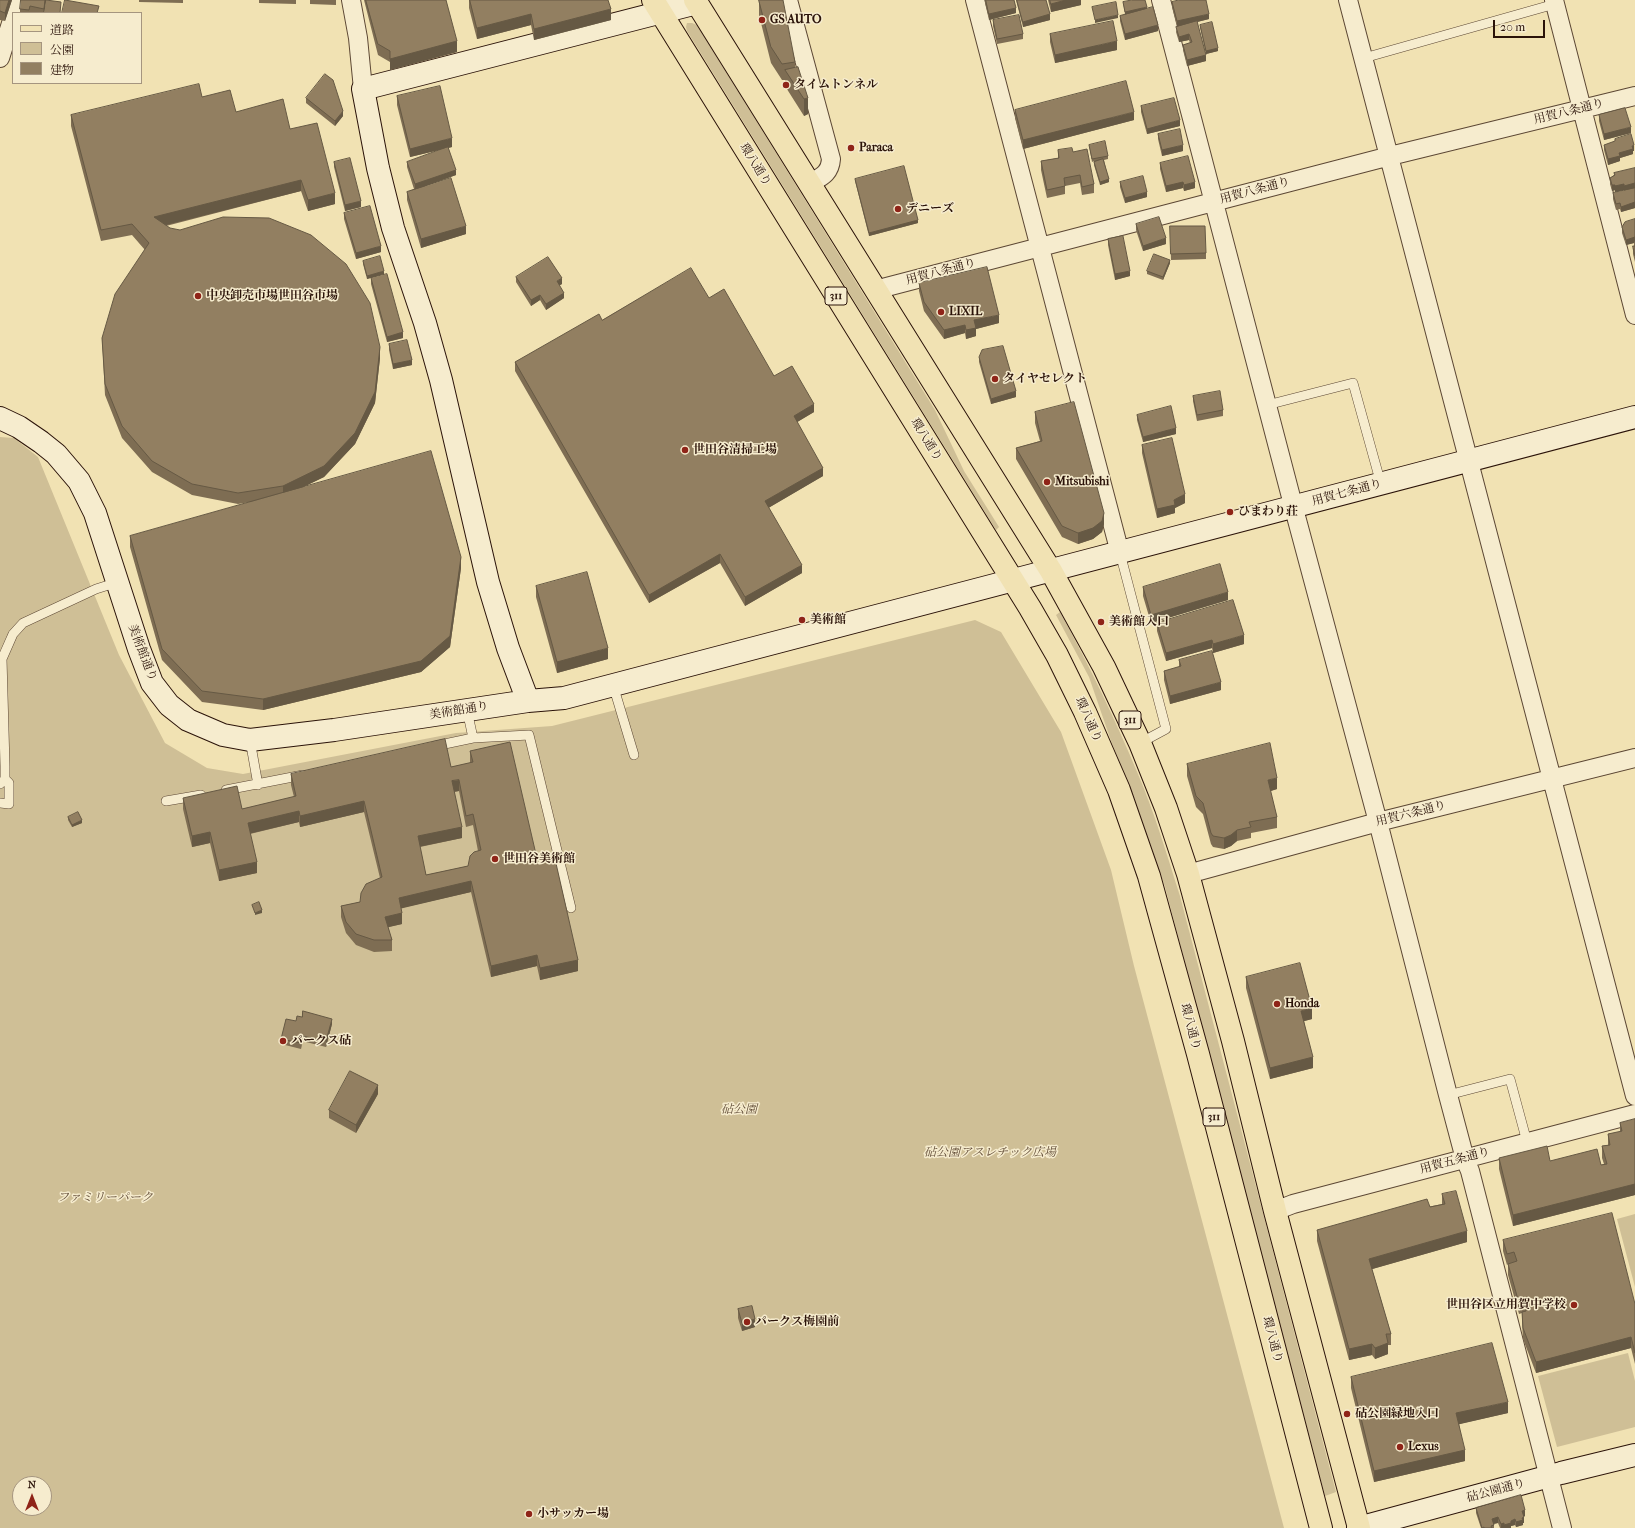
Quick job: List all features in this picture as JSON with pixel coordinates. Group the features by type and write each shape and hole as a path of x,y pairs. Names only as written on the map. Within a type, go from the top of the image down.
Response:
{"main road":[{"name":"311","path":"702,1 809,184 1051,571 1107,673 1140,743 1166,808 1188,874 1233,1041 1275,1211 1359,1528"},
{"name":"環八通り","path":"656,6 1013,581 1057,655 1085,712 1139,844 1151,883 1198,1054 1321,1528"}],"street":[{"path":"14,12 18,0"},
{"path":"351,0 358,38 363,89 380,176 393,228 425,323 441,380 488,582 508,648 528,701"},
{"path":"788,0 831,159 830,167 825,174 809,184"},
{"path":"975,0 1120,553"},
{"path":"1161,0 1378,822 1448,1095 1465,1159 1470,1171 1562,1528"},
{"path":"1348,0 1635,1096"},
{"path":"363,89 656,6 702,1"},
{"path":"1554,2 1635,315"},
{"path":"0,58 12,20"},
{"name":"用賀八条通り","path":"875,290 1390,156 1635,96"},
{"name":"用賀七条通り","path":"613,685 1635,417"},
{"name":"美術館通り","path":"0,418 19,427 41,442 56,454 79,481 95,513 139,649 152,683 169,705 188,720 223,736 250,740 334,730 467,709 564,698 613,685"},
{"name":"用賀六条通り","path":"1188,874 1378,822 1635,758"},
{"name":"用賀五条通り","path":"1275,1211 1293,1204 1635,1114"},
{"name":"砧公園通り","path":"1359,1528 1635,1455"}],"lane":[{"path":"1364,58 1554,2"},
{"path":"1267,405 1353,383 1381,484"},
{"path":"1120,553 1166,729 1140,743"},
{"path":"0,803 9,804 9,783 2,782 2,659 13,634 23,623 96,589 118,582"},
{"path":"613,685 634,755"},
{"path":"467,709 473,738"},
{"path":"427,748 473,738 529,736 571,908"},
{"path":"250,740 258,785"},
{"path":"166,801 258,785 312,773"},
{"path":"1448,1095 1510,1079 1527,1142"}],"green space":[{"path":"687,23 697,25 935,410 964,471 999,527 996,530 687,31"},
{"name":"砧公園","path":"0,437 14,438 38,457 119,655 165,743 207,768 243,774 456,733 552,726 975,620 1001,632 1061,732 1111,870 1134,966 1284,1528 0,1528"},
{"path":"1060,612 1101,692 1138,774 1155,819 1180,896 1336,1492 1325,1496 1165,887 1133,795 1111,741 1089,677 1056,615"},
{"path":"1635,1214 1635,1287 1617,1219"},
{"path":"1628,1353 1635,1381 1635,1427 1557,1447 1538,1376"}],"building":[{"path":"0,0 9,0 5,13 0,11"},
{"path":"21,0 45,0 44,9 30,6 29,10 20,9"},
{"path":"46,0 61,2 60,12 44,12"},
{"path":"65,0 99,6 97,12 62,12"},
{"path":"366,0 446,0 457,41 390,59 390,51 378,44"},
{"path":"470,0 608,0 611,9 534,29 531,14 477,28"},
{"path":"759,0 783,0 795,62 782,64 771,47"},
{"path":"986,0 1014,0 1016,8 989,14"},
{"path":"1017,0 1046,0 1050,14 1023,22"},
{"path":"1050,0 1066,0 1051,4"},
{"path":"1145,0 1147,7 1125,12 1123,2"},
{"path":"1179,0 1206,0 1209,14 1177,21 1172,2"},
{"path":"1116,2 1118,15 1095,20 1092,7"},
{"path":"1153,7 1158,25 1125,34 1120,16"},
{"path":"1019,15 1023,34 997,39 993,20"},
{"path":"1113,21 1117,41 1055,55 1050,34"},
{"path":"1197,21 1206,55 1187,60 1183,45 1192,42 1189,34 1179,37 1176,27"},
{"path":"1212,22 1218,48 1206,51 1200,25"},
{"path":"798,67 808,98 804,99 785,70"},
{"path":"325,74 333,80 343,111 335,121 306,98"},
{"path":"1126,81 1134,112 1023,140 1015,110"},
{"path":"199,84 202,97 230,90 236,112 283,99 290,129 317,123 335,193 308,200 301,180 154,217 170,228 180,230 223,217 269,218 311,235 346,264 370,303 380,347 375,392 355,433 324,466 283,486 238,493 192,484 152,461 122,426 105,384 102,338 115,294 149,243 132,224 101,230 71,115"},
{"path":"440,86 452,138 410,149 397,96"},
{"path":"1174,98 1180,120 1147,129 1141,106"},
{"path":"1625,108 1631,127 1604,134 1599,115"},
{"path":"1180,129 1183,145 1162,150 1158,134"},
{"path":"1631,134 1634,145 1632,146 1633,149 1619,153 1620,156 1608,159 1604,145 1615,141 1615,139"},
{"path":"1105,141 1108,156 1092,159 1089,145"},
{"path":"448,147 456,170 415,184 407,162"},
{"path":"1072,148 1073,152 1087,149 1094,184 1082,187 1080,175 1064,178 1065,186 1047,190 1041,161 1059,158 1058,150"},
{"path":"1188,156 1195,182 1184,185 1183,182 1166,186 1160,163"},
{"path":"350,158 361,201 345,205 334,162"},
{"path":"1103,159 1109,179 1100,182 1094,162"},
{"path":"904,166 918,220 869,233 855,179"},
{"path":"1635,168 1635,183 1624,186 1624,184 1615,186 1612,185 1610,178 1615,175 1614,173"},
{"path":"1143,176 1147,192 1125,198 1120,182"},
{"path":"451,178 466,226 421,239 407,192"},
{"path":"1635,188 1635,202 1621,207 1620,203 1616,204 1613,193"},
{"path":"370,206 381,246 356,253 344,213"},
{"path":"1159,217 1166,238 1143,246 1136,224"},
{"path":"1635,219 1635,237 1626,240 1622,227 1625,222"},
{"path":"1170,226 1205,226 1206,253 1171,254"},
{"path":"1123,236 1130,271 1115,274 1108,239"},
{"path":"1633,246 1635,246 1635,256 1633,248"},
{"path":"1154,254 1170,260 1163,277 1147,271"},
{"path":"380,256 384,271 367,276 363,261"},
{"path":"548,257 562,278 557,281 564,293 546,304 540,295 531,300 516,277"},
{"path":"987,267 999,315 974,320 976,328 966,330 965,325 944,330 924,302 919,283"},
{"name":"世田谷清掃工場","path":"691,268 709,298 724,289 774,376 792,366 814,404 794,416 823,468 765,501 802,565 745,597 720,554 649,595 515,362 599,314 602,320"},
{"path":"387,274 403,332 387,337 371,278"},
{"path":"407,340 412,360 393,364 389,344"},
{"path":"1003,346 1016,391 991,399 979,357 982,350"},
{"path":"1220,391 1223,410 1197,415 1193,396"},
{"path":"1074,402 1104,513 1102,521 1093,528 1078,533 1062,526 1016,448 1042,441 1035,412"},
{"path":"1171,406 1176,428 1143,437 1137,415"},
{"path":"1172,438 1185,494 1174,500 1175,505 1157,509 1142,445"},
{"path":"431,451 461,557 450,636 421,661 263,699 202,691 162,649 130,536"},
{"path":"1220,564 1228,592 1151,615 1143,587"},
{"path":"587,572 608,648 557,662 536,586"},
{"path":"1233,600 1244,635 1213,644 1212,640 1166,653 1157,623"},
{"path":"1212,651 1221,682 1170,696 1164,671 1181,666 1179,660"},
{"path":"445,739 451,767 473,762 470,751 510,742 538,863 555,859 578,960 540,968 537,955 491,966 471,881 399,898 402,913 385,917 392,940 374,940 356,934 346,922 341,906 360,902 361,893 366,884 382,877 364,801 300,816 299,811 248,823 257,862 219,870 210,832 192,836 183,798 237,786 242,809 296,796 291,774","holes":["459,780 466,816 473,814 481,850 474,852 470,856 468,866 426,875 418,836 462,827 452,781"]},
{"path":"1270,743 1277,778 1268,780 1277,817 1249,822 1251,827 1237,830 1224,838 1213,836 1203,803 1196,796 1187,764"},
{"path":"78,812 82,820 72,825 68,817"},
{"path":"259,902 262,910 255,913 252,905"},
{"path":"1300,963 1312,1008 1301,1011 1313,1057 1270,1068 1246,977"},
{"path":"303,1011 332,1019 326,1041 302,1036 301,1043 281,1039 286,1019 296,1021 297,1016 302,1017"},
{"path":"350,1071 378,1085 356,1125 329,1110"},
{"path":"1635,1119 1635,1184 1513,1215 1499,1158 1547,1146 1550,1161 1597,1149 1601,1165 1607,1164 1602,1146 1610,1145 1608,1134 1622,1131 1620,1123"},
{"path":"1456,1191 1467,1231 1369,1259 1391,1334 1386,1334 1388,1343 1375,1348 1372,1344 1349,1349 1317,1230 1427,1199 1430,1207 1445,1204 1442,1194"},
{"path":"1612,1213 1635,1304 1635,1353 1631,1337 1536,1362 1523,1328 1522,1312 1526,1311 1524,1302 1519,1303 1508,1264 1517,1261 1514,1252 1507,1254 1503,1240"},
{"path":"752,1306 755,1319 742,1323 738,1309"},
{"path":"1492,1343 1508,1402 1456,1413 1465,1450 1374,1471 1351,1377"},
{"path":"1521,1495 1525,1510 1522,1511 1524,1517 1522,1518 1523,1520 1516,1522 1515,1519 1511,1521 1511,1523 1504,1525 1504,1523 1501,1524 1498,1517 1492,1519 1494,1525 1491,1526 1492,1528 1482,1528 1476,1508"}],"place":[{"name":"GS AUTO","path":"762,20"},
{"name":"タイムトンネル","path":"786,85"},
{"name":"Paraca","path":"851,148"},
{"name":"デニーズ","path":"898,209"},
{"name":"中央卸売市場世田谷市場","path":"198,296"},
{"name":"LIXIL","path":"941,312"},
{"name":"タイヤセレクト","path":"995,379"},
{"name":"世田谷清掃工場","path":"685,450"},
{"name":"Mitsubishi","path":"1047,482"},
{"name":"ひまわり荘","path":"1230,512"},
{"name":"美術館","path":"802,620"},
{"name":"美術館入口","path":"1101,622"},
{"name":"世田谷美術館","path":"495,859"},
{"name":"Honda","path":"1277,1004"},
{"name":"パークス砧","path":"283,1041"},
{"name":"世田谷区立用賀中学校","path":"1574,1305"},
{"name":"パークス梅園前","path":"747,1322"},
{"name":"砧公園緑地入口","path":"1347,1414"},
{"name":"Lexus","path":"1400,1447"},
{"name":"小サッカー場","path":"529,1514"}],"park label":[{"name":"砧公園アスレチック広場","path":"990,1153"},
{"name":"ファミリーパーク","path":"105,1198"}]}
